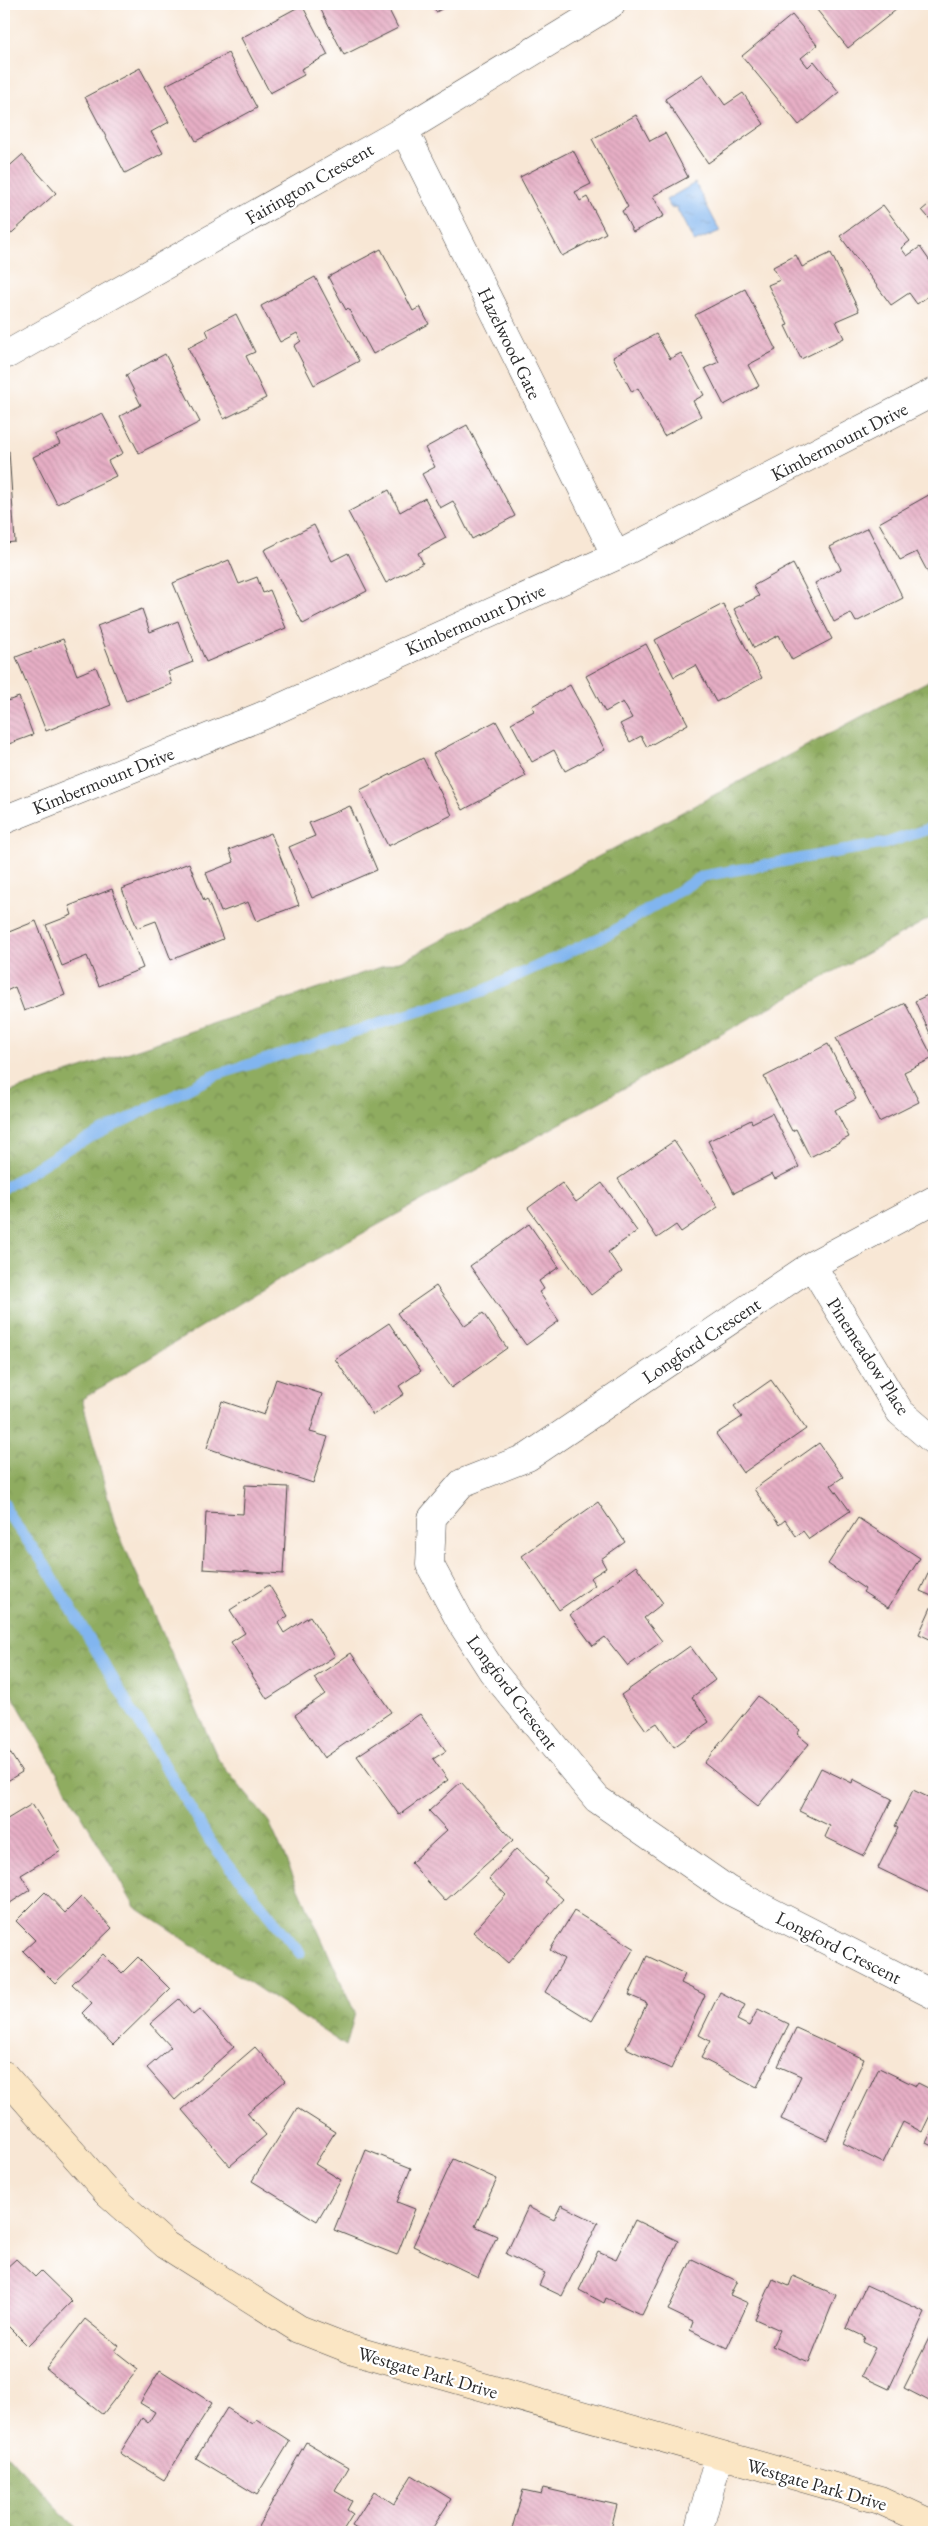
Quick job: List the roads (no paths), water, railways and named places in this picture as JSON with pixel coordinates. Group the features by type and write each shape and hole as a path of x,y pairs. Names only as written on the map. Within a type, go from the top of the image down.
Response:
{"street":[{"name":"Fairington Crescent","path":"4,354 8,354 404,130 611,4"},
{"name":"Hazelwood Gate","path":"404,130 616,556"},
{"name":"Kimbermount Drive","path":"4,820 262,716 616,556 934,392"},
{"name":"Longford Crescent","path":"934,1200 812,1265 528,1457 462,1483 432,1518 430,1565 460,1621 492,1671 596,1799 728,1890 934,1995"},
{"name":"Pinemeadow Place","path":"812,1265 900,1412 934,1441"},
{"name":"Westgate Park Drive","path":"4,2075 107,2192 166,2245 298,2329 350,2349 719,2456 880,2500 934,2525"},
{"path":"698,2532 719,2456"}],"water":[{"path":"695,183 720,231 694,242 676,207 671,208 666,200"}],"waterway":[{"path":"4,1188 65,1150 216,1075 483,991 610,933 703,876 887,843 934,827"},
{"path":"4,1503 8,1514 45,1565 210,1841 300,1953"}]}
